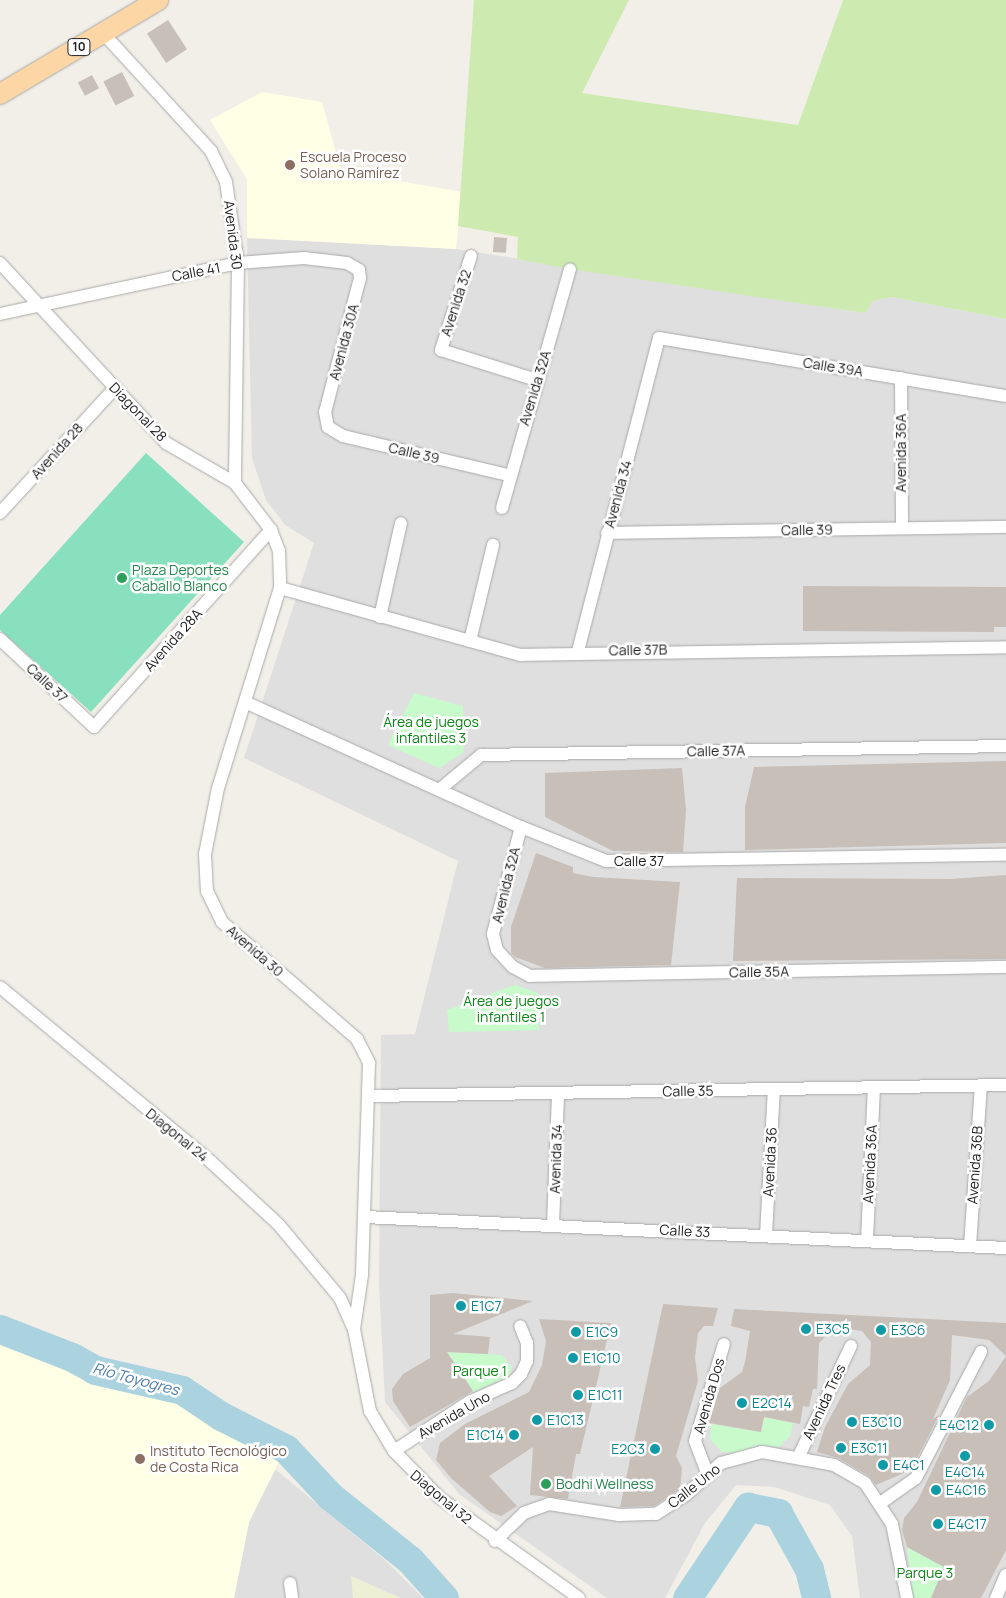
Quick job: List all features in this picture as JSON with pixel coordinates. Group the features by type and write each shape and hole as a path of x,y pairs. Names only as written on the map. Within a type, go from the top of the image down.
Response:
{"main road":[{"name":"10","path":"0,94 158,0"}],"street":[{"name":"Avenida 30","path":"103,33 219,164 238,263 235,483"},
{"name":"Avenida 32","path":"471,256 441,350 537,380"},
{"name":"Calle 41","path":"0,314 40,303 238,263 304,258 353,265"},
{"name":"Diagonal 28","path":"0,263 40,303 114,388 166,443 235,483 272,530 279,551"},
{"name":"Avenida 30A","path":"325,421 360,278 353,265"},
{"name":"Avenida 32A","path":"502,508 508,475 570,269"},
{"name":"Calle 39A","path":"659,338 1006,396"},
{"name":"Avenida 34","path":"578,651 659,338"},
{"name":"Avenida 36A","path":"901,378 902,528"},
{"name":"Avenida 28","path":"0,513 114,388"},
{"name":"Calle 39","path":"325,421 343,436 508,475"},
{"path":"380,617 401,523"},
{"name":"Calle 39","path":"607,533 1006,527"},
{"name":"Avenida 28A","path":"94,727 272,530"},
{"path":"470,641 493,545"},
{"name":"Avenida 30","path":"279,551 280,588 218,788 207,844 207,891 222,922 357,1040 369,1063 371,1096 364,1217 354,1329"},
{"name":"Calle 37B","path":"280,588 520,655 578,651 1006,646"},
{"name":"Calle 37","path":"0,639 94,727"},
{"name":"Calle 37","path":"245,702 521,827 595,858 618,862 1006,855"},
{"name":"Calle 37A","path":"439,790 481,755 1006,746"},
{"name":"Avenida 32A","path":"513,968 497,950 493,934 521,827"},
{"name":"Calle 35A","path":"513,968 530,976 1006,967"},
{"name":"Diagonal 24","path":"0,987 210,1161 278,1225 340,1298"},
{"name":"Avenida 36B","path":"970,1246 981,1085"},
{"name":"Calle 35","path":"371,1096 1006,1085"},
{"name":"Avenida 36A","path":"867,1240 874,1087"},
{"name":"Avenida 36","path":"766,1235 774,1089"},
{"name":"Avenida 34","path":"553,1225 558,1093"},
{"name":"Calle 33","path":"364,1217 1006,1248"},
{"name":"Diagonal 32","path":"340,1298 354,1329 370,1411 394,1451 414,1475 495,1541 579,1598"},
{"name":"Avenida Uno","path":"394,1451 469,1402 512,1383 521,1374 527,1361 527,1343 520,1326"},
{"name":"Avenida Dos","path":"708,1475 695,1441 724,1344"},
{"name":"Avenida Tres","path":"798,1458 851,1346"},
{"path":"879,1504 916,1478 981,1352"},
{"name":"Calle Uno","path":"495,1541 524,1513 549,1504 619,1516 656,1514 722,1463 762,1452 834,1465 865,1484 892,1524 906,1598"},
{"path":"996,1598 1006,1575"},
{"path":"290,1583 292,1598"}],"shaded area":[{"name":"Escuela Proceso Solano Ramírez","path":"262,92 322,102 341,171 462,192 456,249 247,238 247,179 210,120"},
{"path":"247,238 456,249 864,313 873,301 892,297 1006,319 1006,1598 860,1598 852,1536 830,1505 774,1487 736,1485 705,1523 665,1598 607,1598 459,1494 385,1402 379,1283 381,1035 415,1034 458,861 244,758 314,543 285,525 266,500 252,458"},
{"name":"Instituto Tecnológico de Costa Rica","path":"0,1330 95,1371 182,1390 220,1416 286,1448 249,1522 234,1598 0,1598"},
{"path":"275,1469 386,1561 423,1598 234,1598 249,1522"},
{"path":"351,1576 401,1598 353,1598"}],"green space":[{"path":"474,0 629,0 582,93 798,125 843,0 1006,0 1006,319 892,297 873,301 865,313 570,269 517,259 518,237 458,226"},
{"name":"Plaza Deportes Caballo Blanco","path":"146,453 244,542 91,712 0,630 0,615"},
{"name":"Área de juegos infantiles 3","path":"414,693 463,706 464,752 439,768 388,745"},
{"name":"Área de juegos infantiles 1","path":"515,985 538,993 539,1030 449,1032 447,1010"},
{"name":"Parque 1","path":"447,1352 502,1355 512,1367 509,1376 473,1392"},
{"path":"764,1417 793,1423 790,1436 779,1447 757,1445 737,1453 722,1452 710,1439 711,1424 761,1432"},
{"name":"Parque 3","path":"907,1547 944,1567 931,1598 913,1598"}],"building":[{"path":"168,20 187,49 166,63 147,34"},
{"path":"122,72 134,96 116,106 103,82"},
{"path":"92,75 99,88 85,96 78,83"},
{"path":"494,237 507,238 506,253 493,252"},
{"path":"803,586 1006,587 1006,627 994,627 994,632 803,631"},
{"path":"1006,761 1006,843 745,850 745,807 754,767"},
{"path":"682,768 686,810 683,852 613,851 545,817 545,773"},
{"path":"536,853 573,867 573,873 593,877 680,882 671,965 545,968 515,957 511,953 511,927"},
{"path":"1006,875 1006,959 733,961 737,878 950,879"},
{"path":"453,1293 533,1301 453,1334 490,1337 488,1354 447,1352 473,1391 410,1427 393,1401 392,1389 403,1374 430,1358 430,1295"},
{"path":"663,1304 718,1308 713,1326 704,1326 698,1333 695,1357 698,1381 676,1456 682,1468 680,1489 654,1506 620,1507"},
{"path":"734,1309 1006,1323 1006,1356 989,1340 952,1335 950,1380 933,1419 939,1415 911,1470 876,1485 869,1476 838,1458 817,1452 825,1427 848,1384 870,1365 871,1342 862,1331 835,1327 819,1343 817,1389 813,1389 809,1407 803,1406 800,1424 764,1417 761,1432 709,1423 720,1388 742,1372 745,1362 750,1331 731,1326"},
{"path":"539,1319 611,1323 580,1454 576,1454 568,1499 530,1495 533,1447 489,1476 517,1506 501,1516 490,1512 451,1478 436,1460 440,1443 465,1424 529,1392 542,1365 546,1341"},
{"path":"1006,1356 1006,1550 981,1598 931,1598 944,1567 907,1547 902,1530 904,1518 917,1502 967,1397 989,1381"}],"waterway":[{"name":"Río Toyogres","path":"0,1329 72,1357 95,1370 182,1390 221,1416 286,1449 330,1496 410,1560 444,1598"},
{"name":"Río Toyogres","path":"687,1598 748,1507 778,1513 809,1569 816,1598"}],"place":[{"name":"Escuela Proceso Solano Ramírez","path":"290,165"},
{"name":"Plaza Deportes Caballo Blanco","path":"122,578"},
{"name":"E1C7","path":"461,1306"},
{"name":"E3C5","path":"806,1329"},
{"name":"E3C6","path":"881,1330"},
{"name":"E1C9","path":"576,1332"},
{"name":"E1C10","path":"573,1358"},
{"name":"E1C11","path":"578,1395"},
{"name":"E2C14","path":"742,1403"},
{"name":"E1C13","path":"537,1420"},
{"name":"E3C10","path":"852,1422"},
{"name":"E4C12","path":"989,1425"},
{"name":"E1C14","path":"514,1435"},
{"name":"E3C11","path":"841,1448"},
{"name":"E2C3","path":"655,1449"},
{"name":"E4C14","path":"965,1456"},
{"name":"Instituto Tecnológico de Costa Rica","path":"140,1459"},
{"name":"E4C1","path":"883,1465"},
{"name":"Bodhi Wellness","path":"546,1484"},
{"name":"E4C16","path":"936,1490"},
{"name":"E4C17","path":"938,1524"}]}
